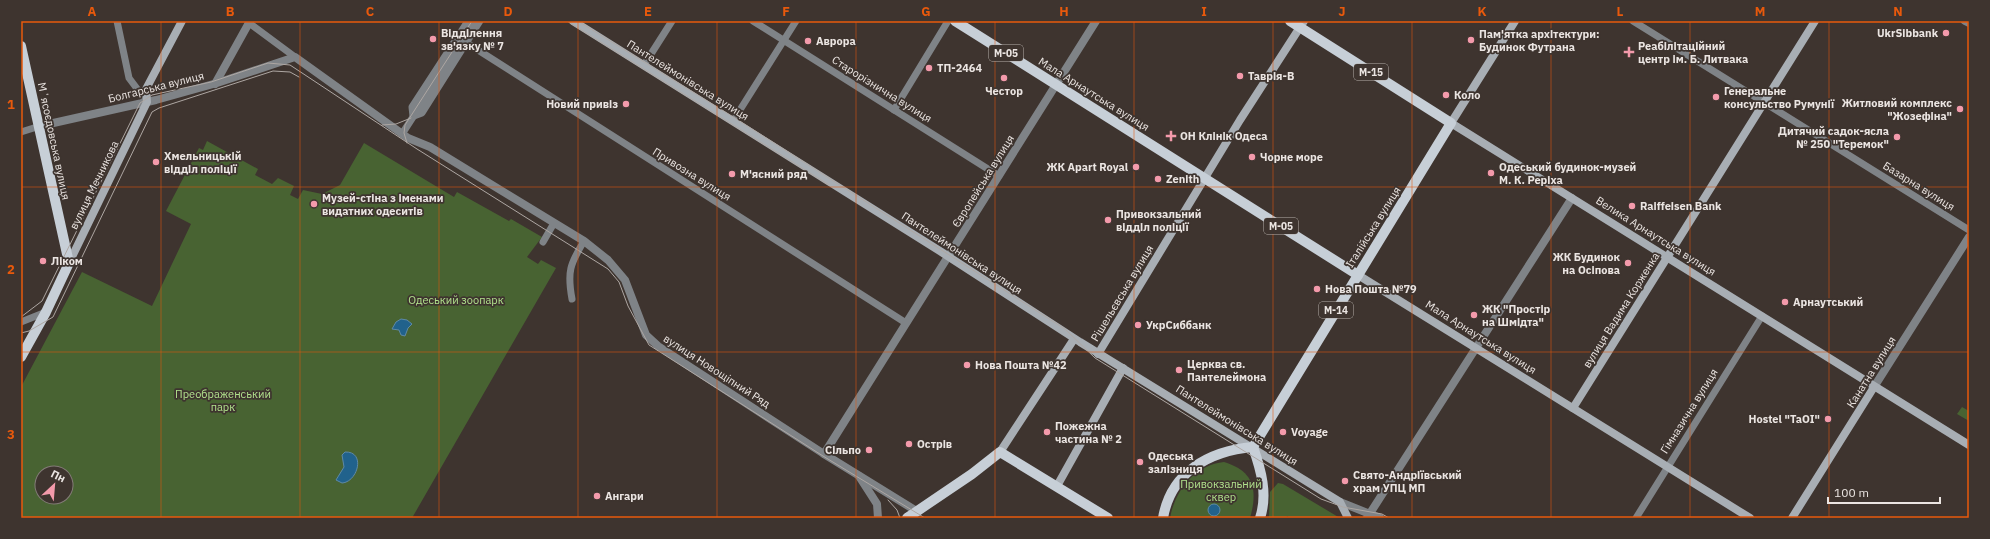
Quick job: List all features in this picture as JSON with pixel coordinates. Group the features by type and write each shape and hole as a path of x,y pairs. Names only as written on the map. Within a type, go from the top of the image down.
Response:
{"main road":[{"name":"вулиця Мечникова","path":"21,357 46,312 147,102 146,89 182,21"},
{"name":"Пантелеймонівська вулиця","path":"573,21 948,257 1074,339 1253,447 1340,502"},
{"name":"Мала Арнаутська вулиця","path":"955,21 1358,275 1750,518"},
{"name":"Велика Арнаутська вулиця","path":"1290,21 1302,24 1451,123 1969,446"},
{"name":"Італійська вулиця","path":"1253,447 1515,21"},
{"name":"вулиця Вадима Корженка","path":"1573,408 1815,21"},
{"name":"Рішельєвська вулиця","path":"1098,354 1204,178 1302,24"},
{"name":"Мʼясоєдовська вулиця","path":"21,46 40,126 69,263"},
{"name":"Рішельєвська вулиця","path":"1000,452 1074,339"},
{"path":"1057,486 1123,368"},
{"name":"Канатна вулиця","path":"1792,518 1874,387"},
{"path":"1163,518 1168,501 1176,485 1192,469 1209,457 1230,449 1253,447 1263,481 1263,496 1260,518"},
{"path":"907,518 972,474 1000,452 1057,486 1096,515 1108,518"},
{"path":"1340,502 1348,518"}],"street":[{"path":"117,21 129,78 147,102"},
{"path":"413,116 412,107 468,21"},
{"path":"402,134 475,21"},
{"path":"413,116 422,113 480,21"},
{"path":"644,65 672,21"},
{"name":"Старорізнична вулиця","path":"753,21 999,176"},
{"path":"733,121 796,21"},
{"path":"894,110 948,21"},
{"name":"Європейська вулиця","path":"824,454 1096,21"},
{"name":"Базарна вулиця","path":"1633,21 1969,230"},
{"path":"1965,21 1969,23"},
{"path":"215,84 249,22 295,57"},
{"name":"Привозна вулиця","path":"466,43 906,323"},
{"name":"Болгарська вулиця","path":"21,132 40,126 147,102 215,84 295,57"},
{"name":"вулиця Новощіпний Ряд","path":"295,57 402,134 430,147 600,254 618,270 625,280 646,334 658,346 824,454 918,512"},
{"path":"1369,516 1572,198"},
{"path":"542,242 553,225"},
{"name":"Канатна вулиця","path":"1874,387 1969,237"},
{"path":"572,299 568,278 574,257 583,243"},
{"path":"21,322 46,312"},
{"name":"Гімназична вулиця","path":"1636,518 1762,316"},
{"name":"вулиця Новощіпний Ряд","path":"858,475 877,504 878,518"},
{"name":"Пантелеймонівська вулиця","path":"1340,502 1369,516 1380,518"}],"green space":[{"name":"Преображенський парк","path":"207,141 258,169 255,175 272,184 278,178 294,186 290,195 298,199 303,190 322,194 340,185 364,143 454,197 457,192 509,221 511,219 542,237 527,257 538,264 541,260 556,268 412,518 21,518 21,387 82,272 152,306 191,224 166,211 199,148 203,150"},
{"path":"1962,407 1969,411 1969,421 1957,414"},
{"name":"Привокзальний сквер","path":"1224,462 1234,466 1248,476 1253,490 1254,499 1250,518 1170,518 1176,498 1188,481 1204,468"},
{"path":"1278,483 1283,484 1340,518 1290,518 1287,516 1286,518 1269,518 1270,492"}],"water":[{"path":"401,319 407,320 412,324 408,328 405,336 401,335 399,330 392,329 396,322"},
{"path":"345,452 352,453 356,456 357,467 352,478 342,483 336,480 344,467 342,455"},
{"path":"1212,504 1216,504 1220,510 1216,516 1212,516 1208,512 1208,508"}],"tram line":[{"path":"407,143 404,133 405,125 472,21"},
{"path":"567,21 829,185"},
{"path":"578,21 735,118 1065,329 1095,358 1321,499 1343,507 1382,514 1389,518"},
{"path":"21,317 42,301 140,103 152,95 211,82 268,63 290,65 417,149 608,269 619,282 628,306 649,345 823,456 925,518"},
{"path":"21,333 29,331 53,317 152,112 159,108 273,71 290,72 299,77"},
{"path":"382,125 396,124 411,118"},
{"path":"888,500 897,510 900,518"}],"place":[{"name":"UkrSibbank","path":"1946,33"},
{"name":"Відділення зв'язку № 7","path":"433,39"},
{"name":"Пам'ятка архітектури: Будинок Футрана","path":"1471,40"},
{"name":"Аврора","path":"808,41"},
{"name":"Реабілітаційний центр ім. Б. Литвака","path":"1629,52"},
{"name":"ТП-2464","path":"929,68"},
{"name":"Таврія-В","path":"1240,76"},
{"name":"Честор","path":"1004,78"},
{"name":"Коло","path":"1446,95"},
{"name":"Генеральне консульство Румунії","path":"1716,97"},
{"name":"Новий привіз","path":"626,104"},
{"name":"Житловий комплекс \"Жозефіна\"","path":"1960,109"},
{"name":"ОН Клінік Одеса","path":"1171,136"},
{"name":"Дитячий садок-ясла № 250 \"Теремок\"","path":"1897,137"},
{"name":"Чорне море","path":"1252,157"},
{"name":"Хмельницькій відділ поліції","path":"156,162"},
{"name":"ЖК Apart Royal","path":"1136,167"},
{"name":"Одеський будинок-музей М. К. Реріха","path":"1491,173"},
{"name":"М'ясний ряд","path":"732,174"},
{"name":"Zenith","path":"1158,179"},
{"name":"Музей-стіна з іменами видатних одеситів","path":"314,204"},
{"name":"Raiffeisen Bank","path":"1632,206"},
{"name":"Привокзальний відділ поліції","path":"1108,220"},
{"name":"Ліком","path":"43,261"},
{"name":"ЖК Будинок на Осіпова","path":"1628,263"},
{"name":"Нова Пошта №79","path":"1317,289"},
{"name":"Арнаутський","path":"1785,302"},
{"name":"ЖК \"Простір на Шмідта\"","path":"1474,315"},
{"name":"УкрСиббанк","path":"1138,325"},
{"name":"Нова Пошта №42","path":"967,365"},
{"name":"Церква св. Пантелеймона","path":"1179,370"},
{"name":"Hostel \"TaOI\"","path":"1828,419"},
{"name":"Пожежна частина № 2","path":"1047,432"},
{"name":"Voyage","path":"1283,432"},
{"name":"Острів","path":"909,444"},
{"name":"Сільпо","path":"869,450"},
{"name":"Одеська залізниця","path":"1140,462"},
{"name":"Свято-Андріївський храм УПЦ МП","path":"1345,481"},
{"name":"Ангари","path":"597,496"}],"park label":[{"name":"Одеський зоопарк","path":"456,300"}]}
